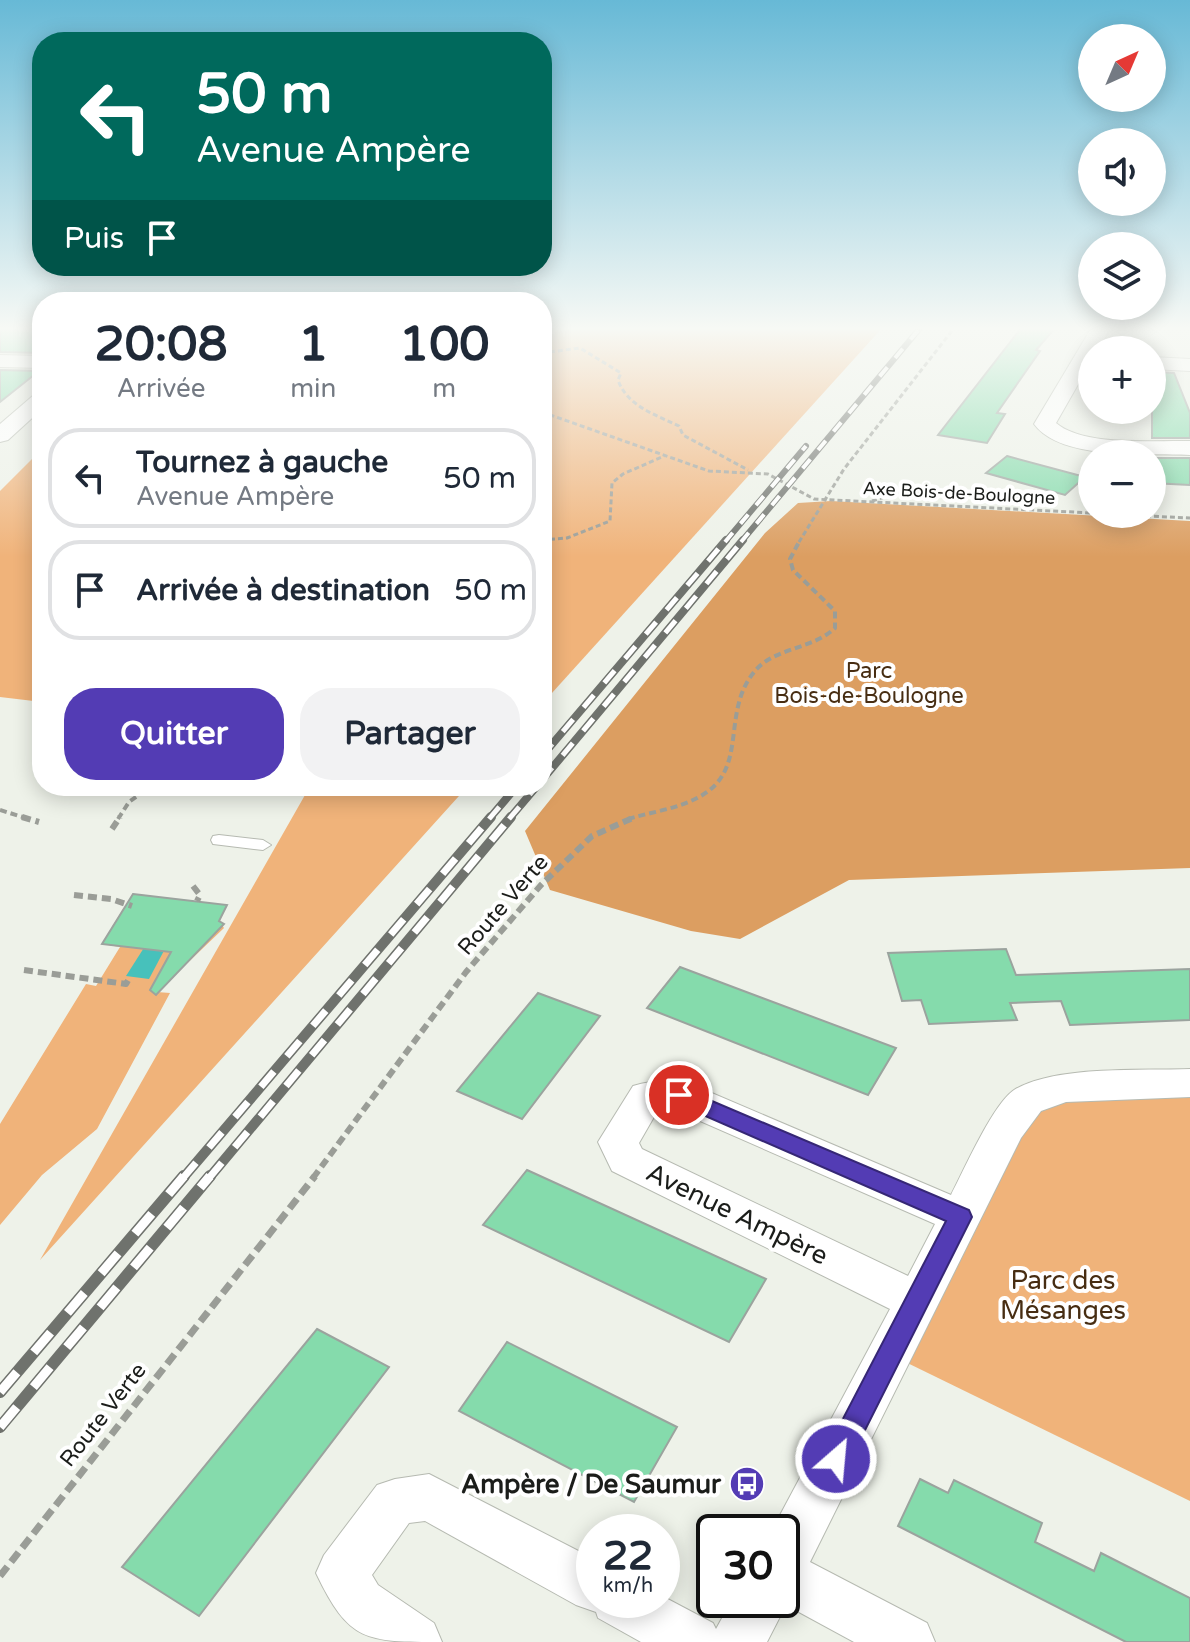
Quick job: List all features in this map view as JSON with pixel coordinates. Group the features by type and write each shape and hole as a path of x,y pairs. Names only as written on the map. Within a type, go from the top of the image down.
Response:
{"street":[{"path":"1058,404 1045,424 1050,433 1066,439 1190,448"},
{"path":"0,435 32,407"},
{"path":"800,1529 1005,1130 1027,1101 1063,1088 1190,1083"},
{"name":"Avenue Ampère","path":"917,1301 626,1160 618,1142 647,1096 679,1095 960,1217"},
{"path":"415,1642 359,1603 342,1573 395,1502 429,1497 576,1577"},
{"path":"800,1585 908,1642"},
{"path":"650,1618 694,1642"},
{"path":"737,1642 751,1618"}],"lane":[{"path":"219,840 263,845"}],"path":[{"path":"636,404 679,426 683,435 750,471 779,477 800,492 824,500"},
{"name":"Route Verte","path":"0,1576 305,1189 429,1021 521,907 580,846 603,829 688,801 711,791 725,777 732,757 734,715 754,670 780,654 823,641 835,628 835,611 793,570 790,559 803,528 897,404"},
{"path":"552,415 726,475 750,471"},
{"path":"552,539 567,538 610,521 612,483 623,474 665,455"},
{"path":"867,502 925,485"},
{"name":"Axe Bois-de-Boulogne","path":"824,500 1078,512"},
{"path":"1166,517 1190,518"},
{"path":"112,829 129,802 137,796"},
{"path":"0,810 13,811 39,822"},
{"path":"193,886 200,895 197,901"},
{"path":"74,895 111,899 132,906"},
{"path":"24,970 93,983 126,984 130,977"}],"green space":[{"path":"552,404 814,404 552,693"},
{"path":"32,459 32,701 0,697 0,491"},
{"name":"Parc Bois-de-Boulogne","path":"831,501 1078,515 1078,528 1166,528 1166,520 1190,521 1190,868 849,880 740,939 691,931 550,890 525,831 765,533 798,503"},
{"path":"304,796 459,796 40,1260"},
{"path":"133,894 227,905 219,921 224,928 157,992 170,993 97,1129 42,1175 0,1225 0,1124 86,984 96,986 120,947 102,944 123,909 127,910 134,903 129,901"},
{"name":"Parc des Mésanges","path":"1190,1083 1190,1501 889,1354 1027,1101"}],"water":[{"path":"147,943 167,945 149,979 126,976"}],"building":[{"path":"962,404 1004,404 997,413 1005,414 987,443 938,435"},
{"path":"1166,404 1186,404 1190,413 1190,438 1152,438 1152,424 1166,424"},
{"path":"1007,456 1078,475 1078,483 1065,495 986,473"},
{"path":"1166,458 1190,458 1190,485 1166,484"},
{"path":"133,894 227,905 219,921 224,924 156,995 150,990 171,952 102,944"},
{"path":"1006,949 1016,975 1190,969 1190,1020 1070,1025 1061,1001 1010,1003 1017,1020 929,1024 921,1000 902,1001 888,953"},
{"path":"680,967 896,1048 868,1095 647,1008"},
{"path":"538,993 600,1016 522,1119 457,1091"},
{"path":"527,1170 766,1279 729,1342 483,1225"},
{"path":"317,1329 389,1367 199,1616 122,1567"},
{"path":"507,1342 677,1427 634,1502 459,1411"},
{"path":"920,1479 948,1493 954,1480 1042,1523 1035,1542 1094,1571 1101,1553 1190,1598 1190,1642 1126,1642 898,1526"}],"railway":[{"path":"741,542 857,404"},
{"path":"725,542 806,446"},
{"path":"552,744 726,540"},
{"path":"552,768 743,540"},
{"path":"489,819 509,796"},
{"path":"509,819 529,796"},
{"path":"183,1178 491,817"},
{"path":"209,1178 511,817"},
{"path":"0,1392 184,1176"},
{"path":"0,1427 210,1176"}],"place":[{"name":"Ampère / De Saumur","path":"747,1484"}],"route":[{"path":"679,1095 960,1217 836,1459"}]}
